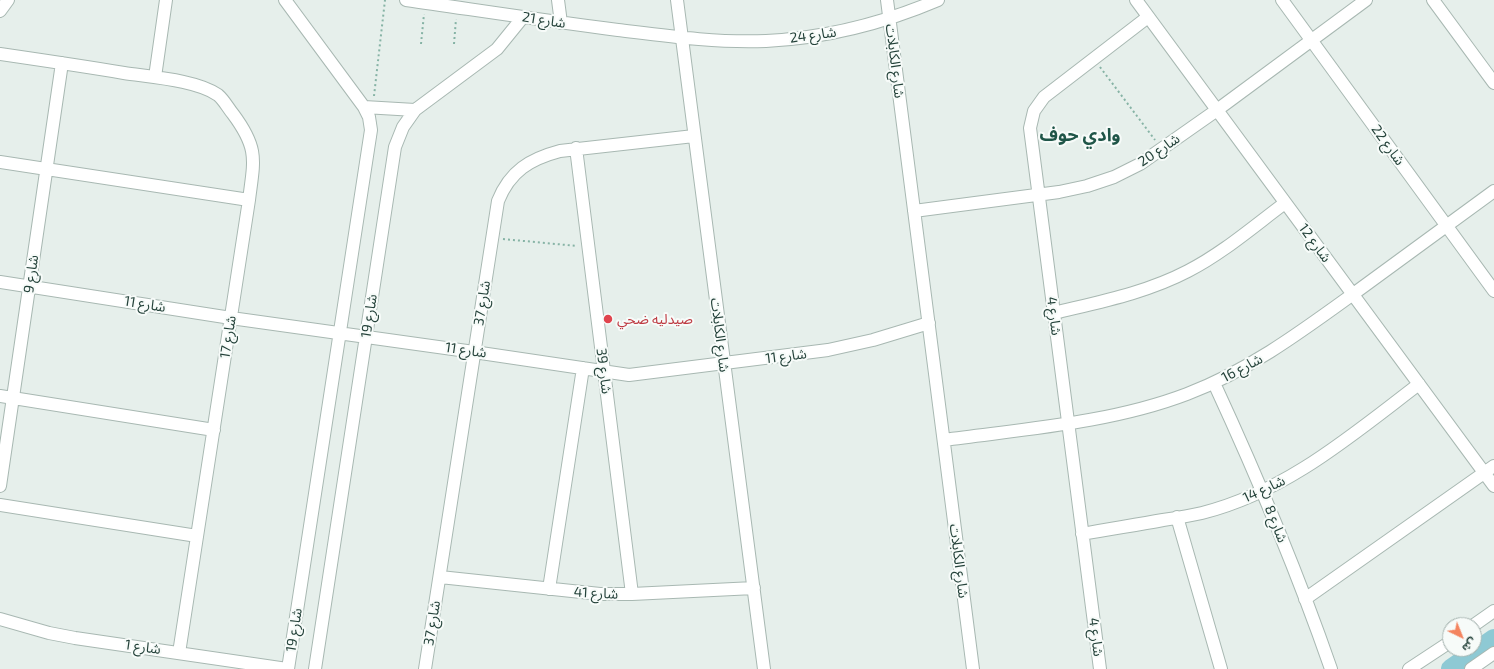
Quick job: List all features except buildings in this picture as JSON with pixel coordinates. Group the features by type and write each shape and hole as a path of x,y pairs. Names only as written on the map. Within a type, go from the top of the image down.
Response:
{"street":[{"path":"0,11 8,0"},
{"path":"155,77 166,0"},
{"name":"شارع 19","path":"285,0 368,107 371,130 287,669"},
{"path":"558,0 561,23"},
{"name":"شارع الكابلات","path":"677,0 764,669"},
{"name":"شارع الكابلات","path":"887,0 973,669"},
{"name":"شارع 24","path":"682,38 724,41 766,41 801,38 849,29 890,18 938,0"},
{"name":"شارع 12","path":"1136,0 1419,384 1489,469 1494,486"},
{"name":"شارع 22","path":"1282,0 1494,291"},
{"name":"شارع 20","path":"914,211 1038,195 1087,186 1114,177 1140,164 1162,149 1366,0"},
{"path":"1433,0 1494,83"},
{"name":"شارع 21","path":"416,1 561,23 682,38"},
{"name":"شارع 19","path":"315,669 395,147 403,127 415,110 497,49 523,17"},
{"name":"شارع 4","path":"1100,669 1030,128 1034,111 1044,96 1148,17"},
{"name":"شارع 17","path":"0,54 155,77 206,88 219,96 241,126 252,147 254,160 249,200 179,653"},
{"name":"شارع 9","path":"0,486 62,63"},
{"path":"368,107 415,110"},
{"name":"شارع 37","path":"425,669 498,201 503,189 516,172 532,162 550,154 576,148 694,136"},
{"name":"شارع 39","path":"576,148 632,594"},
{"path":"0,162 249,200"},
{"name":"شارع 16","path":"944,440 1102,418 1138,410 1187,394 1214,383 1266,355 1291,339 1494,191"},
{"path":"1054,313 1136,292 1163,283 1212,257 1285,203"},
{"name":"شارع 11","path":"0,282 231,318 366,336 629,375 828,350 873,340 929,323"},
{"name":"شارع 39","path":"549,589 583,368"},
{"name":"شارع 8","path":"1214,383 1262,491 1331,669"},
{"name":"شارع 14","path":"1082,534 1201,513 1262,491 1290,477 1330,451 1419,384"},
{"path":"0,396 214,430"},
{"path":"1305,599 1489,469"},
{"path":"0,505 197,536"},
{"path":"1178,517 1221,669"},
{"name":"شارع 41","path":"440,577 600,594 632,594 754,588"},
{"path":"1482,619 1494,611"},
{"name":"شارع 1","path":"0,619 49,633 75,638 287,669"},
{"path":"1409,669 1442,647"},
{"path":"1471,669 1494,653"}],"path":[{"path":"368,107 385,0"},
{"path":"416,1 421,44"},
{"path":"454,44 457,8"},
{"path":"1094,58 1162,149"},
{"path":"492,238 588,247"}],"waterway":[{"path":"1451,669 1494,639"}],"place":[{"name":"صيدليه ضحي","path":"608,319"}],"district":[{"name":"وادي حوف","path":"1080,135"}]}
